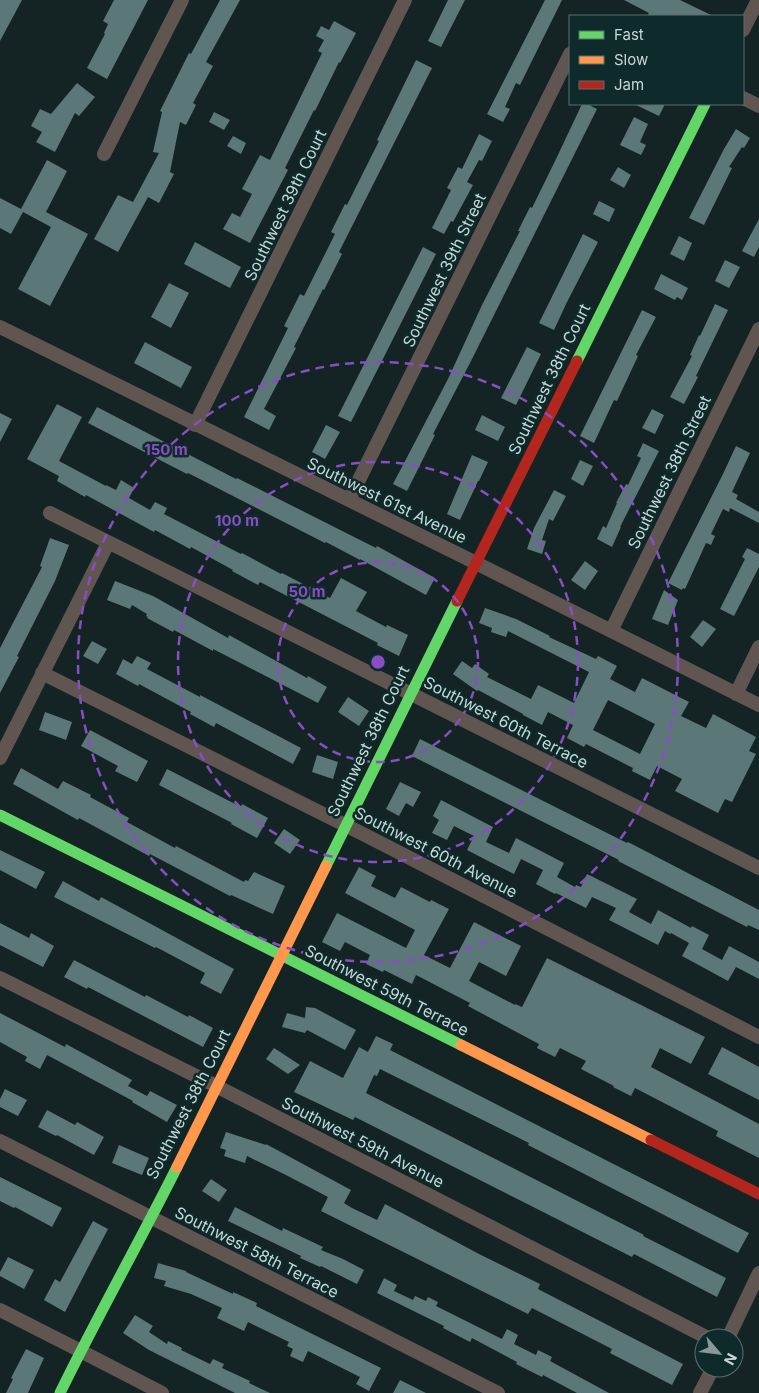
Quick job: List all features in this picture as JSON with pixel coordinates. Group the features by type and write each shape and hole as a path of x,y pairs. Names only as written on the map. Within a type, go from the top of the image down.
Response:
{"street":[{"path":"104,154 182,0"},
{"name":"Southwest 39th Court","path":"195,425 405,0"},
{"path":"744,28 758,0"},
{"name":"Southwest 39th Street","path":"349,500 569,56"},
{"path":"744,98 759,106"},
{"name":"Southwest 38th Court","path":"60,1393 151,1218 705,105"},
{"name":"Southwest 61st Avenue","path":"0,327 759,705"},
{"name":"Southwest 38th Street","path":"611,631 759,328"},
{"name":"Southwest 60th Terrace","path":"50,513 759,868"},
{"path":"0,758 108,543"},
{"path":"736,694 759,647"},
{"name":"Southwest 60th Avenue","path":"42,673 759,1037"},
{"name":"Southwest 59th Terrace","path":"0,815 759,1194"},
{"name":"Southwest 59th Avenue","path":"0,978 216,1086 694,1331"},
{"name":"Southwest 58th Terrace","path":"0,1142 498,1393"},
{"path":"733,1328 759,1273"},
{"path":"0,1310 162,1393"},
{"path":"700,1393 708,1378"}],"building":[{"path":"0,0 22,0 0,41"},
{"path":"114,0 148,0 107,79 87,68 105,34 108,24 103,21"},
{"path":"220,0 240,0 206,62 213,66 193,103 196,105 186,125 180,122 170,172 174,174 159,203 148,197 118,252 94,239 118,195 133,202 159,153 153,152 162,112 160,111 189,53 191,54"},
{"path":"448,0 465,0 441,47 428,41"},
{"path":"545,0 562,0 520,85 516,83 505,107 510,109 503,122 487,114"},
{"path":"624,0 680,0 711,15 648,15 649,13"},
{"path":"334,21 356,33 314,110 285,168 288,170 250,243 223,229 232,213 240,217 252,194 242,189 260,155 270,160 322,53 318,51 324,40 316,36 321,26 329,30"},
{"path":"416,60 432,68 339,252 342,254 264,409 276,416 269,430 244,417 288,328 284,326 300,294 304,296 335,234 331,232 345,204 347,205 379,141 377,140"},
{"path":"77,83 95,97 79,116 75,113 55,152 36,142 42,132 31,126 40,109 51,114"},
{"path":"582,105 589,105 597,109 433,434 435,435 407,491 393,484 448,379 482,305 520,231 518,231 530,207 532,208"},
{"path":"636,105 664,105 659,116"},
{"path":"214,112 230,120 224,130 209,122"},
{"path":"634,117 648,124 640,142 646,145 641,155 620,145"},
{"path":"736,129 750,138 729,167 732,168 704,225 689,218"},
{"path":"479,134 492,141 482,161 479,160 467,182 473,185 453,222 451,221 444,234 432,228 451,190 447,188 458,167 462,169"},
{"path":"233,136 246,143 241,154 227,146"},
{"path":"47,160 67,171 46,212 88,234 50,306 18,289 51,227 23,212 11,234 0,228 0,198 21,209"},
{"path":"618,167 631,175 624,188 610,180"},
{"path":"599,201 615,209 609,222 593,214"},
{"path":"759,219 759,247 754,257 742,251"},
{"path":"583,234 598,242 554,330 539,323"},
{"path":"679,236 692,243 684,261 670,254"},
{"path":"195,242 241,267 230,288 184,264"},
{"path":"423,247 436,254 351,422 338,416"},
{"path":"725,260 740,267 729,288 715,281"},
{"path":"661,274 688,288 682,300 677,297 675,300 654,289"},
{"path":"169,283 189,293 171,328 151,317"},
{"path":"715,304 728,310 684,404 670,397 692,356 690,355"},
{"path":"642,310 656,317 636,355 638,356 617,401 614,400 594,443 580,436"},
{"path":"145,342 192,367 181,388 134,363"},
{"path":"527,347 541,354 516,405 501,398"},
{"path":"57,404 82,417 59,461 116,490 121,480 134,488 129,498 150,510 155,502 167,508 164,514 330,598 341,578 367,592 356,611 386,627 387,625 408,635 399,656 377,645 378,643 260,582 258,585 191,547 190,549 155,530 154,532 86,495 85,497 57,481 59,476 27,459"},
{"path":"97,407 236,479 376,548 377,546 435,578 426,595 360,559 88,423"},
{"path":"652,409 664,415 655,434 642,428"},
{"path":"0,413 12,419 0,442"},
{"path":"482,415 505,427 498,441 475,430"},
{"path":"326,425 340,432 325,459 312,452"},
{"path":"643,443 659,451 620,527 612,547 597,539 603,526 606,528 616,503 626,484 628,485 641,458 637,456"},
{"path":"736,446 750,453 732,492 738,495 736,499 759,512 759,523 730,508 729,512 723,509 711,534 715,536 711,545 706,543 685,589 683,588 682,590 668,583"},
{"path":"472,455 488,462 460,520 447,514"},
{"path":"580,460 593,466 583,486 571,479"},
{"path":"554,490 566,496 553,521 549,519 542,540 546,541 542,554 527,549 534,528"},
{"path":"50,538 69,545 55,581 0,693 0,648 42,567 40,566"},
{"path":"747,548 759,554 759,567 734,616 720,609 745,559 742,557"},
{"path":"585,561 598,571 585,590 571,580"},
{"path":"115,581 153,596 228,638 229,635 327,687 318,703 213,649 213,651 174,630 173,632 147,618 147,614 132,605 130,609 107,600"},
{"path":"664,590 678,600 668,625 652,619"},
{"path":"485,608 516,619 596,659 598,656 617,666 610,679 635,692 642,678 689,702 681,716 706,728 713,714 756,737 749,751 756,754 732,802 725,799 718,813 675,791 682,779 657,766 650,780 632,771 633,768 586,744 584,747 567,738 573,725 548,712 542,725 477,691 453,674 462,661 472,668 475,664 489,674 487,677 531,699 538,685 574,703 589,672 508,631 506,637 491,632 492,628 479,623","holes":["608,700 655,724 640,754 593,730"]},
{"path":"703,620 716,629 702,647 690,637"},
{"path":"92,641 107,649 98,664 83,656"},
{"path":"137,656 151,663 147,669 301,748 293,764 216,723 214,727 190,714 191,712 116,674 123,659 132,664"},
{"path":"348,697 369,711 359,726 338,712"},
{"path":"45,712 72,722 66,740 39,730"},
{"path":"90,730 148,761 137,782 115,771 118,766 81,746"},
{"path":"420,739 628,842 759,910 759,930 748,925 747,927 412,756"},
{"path":"317,755 338,762 333,779 312,772"},
{"path":"21,768 58,789 63,781 91,795 90,797 129,818 127,822 244,882 245,880 248,881 254,872 285,886 273,914 230,896 150,854 149,856 13,784"},
{"path":"167,769 241,807 242,804 268,818 257,838 159,785"},
{"path":"400,782 421,792 413,807 406,803 399,816 386,809"},
{"path":"441,800 493,827 486,842 509,853 516,838 564,863 557,877 575,887 576,885 581,887 587,874 637,899 629,912 651,924 658,910 691,928 692,926 709,935 702,949 722,960 729,946 759,962 759,979 736,967 728,981 682,956 689,943 671,933 665,931 658,945 609,920 616,908 592,897 586,908 555,894 536,884 543,870 521,859 514,874 496,865 467,850 474,836 454,826 447,840 432,833 439,820 433,816"},
{"path":"284,829 300,840 290,854 274,843"},
{"path":"0,850 45,872 36,889 0,870"},
{"path":"359,867 376,876 371,886 395,898 401,887 430,902 431,900 449,909 424,955 450,968 474,922 521,946 506,976 479,962 469,981 515,1005 522,1007 547,958 705,1037 691,1064 660,1048 651,1067 759,1124 759,1158 716,1136 718,1131 635,1088 631,1096 613,1087 581,1069 586,1061 560,1048 555,1057 537,1048 539,1044 468,1006 470,1003 416,975 412,984 384,970 383,972 366,964 370,955 345,942 340,951 322,942 337,913 406,948 415,930 345,893"},
{"path":"63,881 99,901 101,897 234,969 221,994 200,983 205,973 54,897"},
{"path":"0,923 29,938 31,933 54,946 43,967 0,945"},
{"path":"74,960 145,997 146,995 213,1028 203,1047 88,987 87,989 64,977"},
{"path":"306,1007 315,1008 356,1030 345,1050 307,1030 305,1033 282,1027 287,1013 305,1018"},
{"path":"0,1013 65,1047 66,1044 132,1080 128,1086 147,1096 150,1091 177,1105 167,1122 133,1101 47,1055 40,1069 25,1061 27,1057 0,1042"},
{"path":"376,1036 393,1044 390,1050 749,1233 738,1253 528,1145 529,1143 380,1069 377,1076 374,1075 366,1093 726,1278 717,1297 634,1254 632,1257 355,1117 353,1120 294,1092 310,1061 343,1078 359,1047 368,1052"},
{"path":"722,1047 759,1067 759,1100 708,1074"},
{"path":"274,1048 300,1065 288,1074 266,1059"},
{"path":"5,1089 27,1100 18,1116 0,1107 0,1099"},
{"path":"47,1110 75,1125 77,1122 104,1137 94,1155 38,1127"},
{"path":"226,1132 266,1144 351,1190 344,1203 352,1208 377,1220 385,1204 540,1284 538,1289 683,1364 672,1385 610,1353 612,1349 532,1308 528,1314 321,1211 328,1197 284,1174 247,1156 245,1163 224,1156 226,1150 220,1148"},
{"path":"119,1145 149,1158 142,1175 112,1163"},
{"path":"0,1177 62,1208 52,1227 0,1201"},
{"path":"211,1179 227,1190 219,1202 202,1191"},
{"path":"235,1207 282,1231 283,1228 323,1247 321,1250 364,1270 357,1284 300,1258 301,1256 228,1221"},
{"path":"93,1221 108,1229 65,1312 44,1300 55,1279 60,1282"},
{"path":"8,1257 34,1270 24,1289 0,1276 0,1272"},
{"path":"158,1263 186,1271 233,1294 233,1292 257,1303 256,1306 381,1368 369,1391 356,1384 360,1377 308,1351 303,1362 290,1356 293,1349 287,1346 289,1342 248,1322 244,1331 217,1318 222,1308 191,1294 164,1286 166,1281 154,1278"},
{"path":"384,1278 397,1285 394,1291 413,1300 415,1296 426,1301 428,1297 438,1302 436,1306 502,1339 507,1329 518,1335 514,1344 536,1355 538,1350 552,1357 550,1361 609,1393 577,1393 543,1375 542,1377 516,1364 517,1362 472,1338 470,1342 443,1328 444,1326 377,1293"},
{"path":"135,1315 153,1326 149,1332 167,1344 168,1341 182,1348 181,1350 210,1364 213,1359 224,1364 222,1368 270,1393 235,1393 149,1350 123,1333"},
{"path":"26,1349 44,1358 28,1393 6,1393 13,1379 11,1378"},
{"path":"400,1380 426,1393 393,1393"}],"traffic: fast":[{"path":"577,361 705,105"},
{"path":"326,866 457,601"},
{"path":"0,815 461,1045"},
{"path":"60,1393 177,1167"}],"traffic: slow":[{"path":"177,1167 326,866"},
{"path":"461,1045 651,1140"}],"traffic: jam":[{"path":"457,601 577,361"},
{"path":"651,1140 759,1194"}]}
